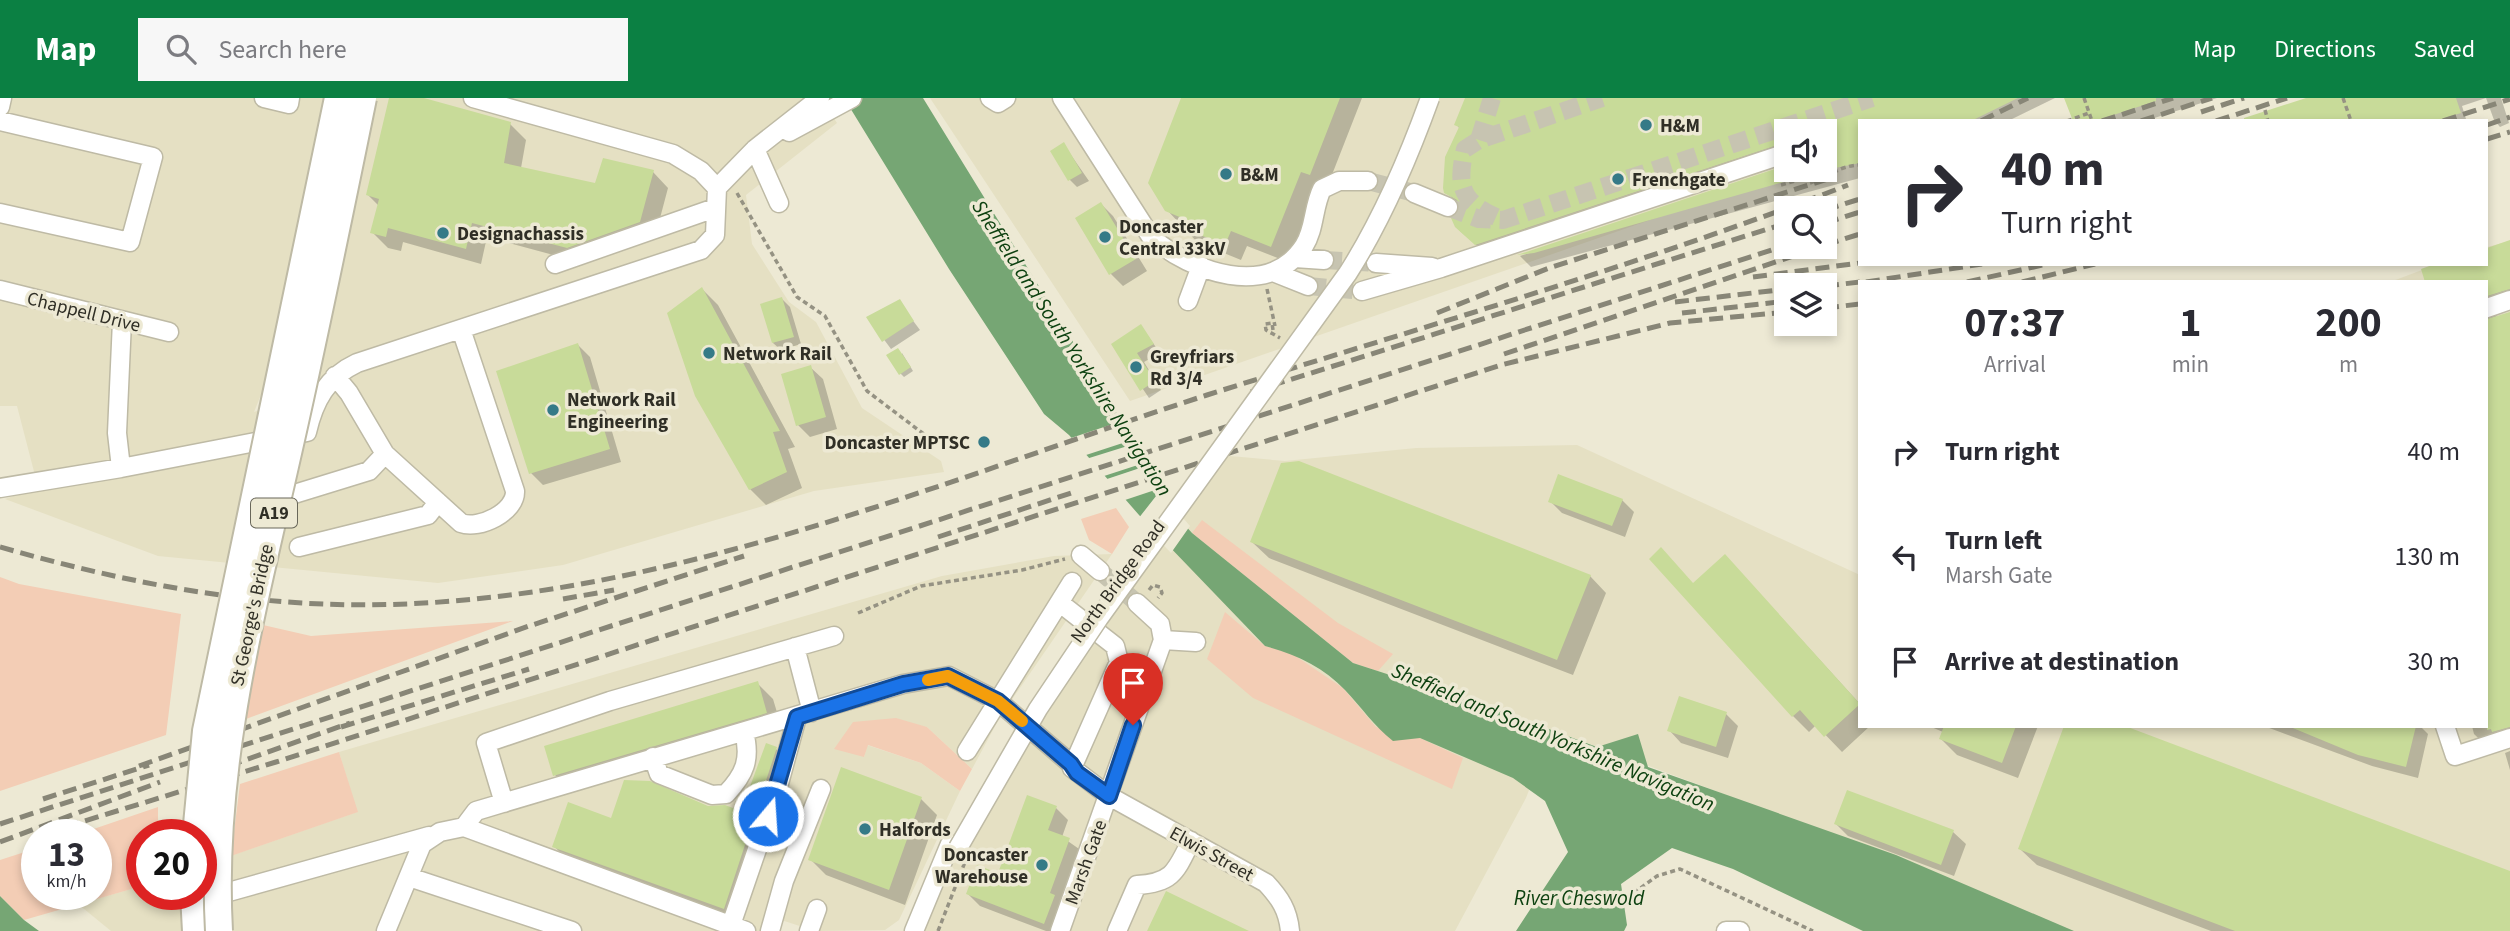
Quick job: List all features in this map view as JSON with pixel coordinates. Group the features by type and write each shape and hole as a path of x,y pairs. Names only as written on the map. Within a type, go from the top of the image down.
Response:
{"highway":[{"name":"St George's Bridge","path":"198,819 206,731 338,98"},
{"name":"St George's Bridge","path":"219,931 218,814 231,712 317,321 362,98"},
{"path":"194,910 195,931"}],"street":[{"path":"0,107 2,98"},
{"path":"264,98 289,104 290,98"},
{"path":"472,98 673,154 722,182"},
{"path":"0,488 307,432 317,399 335,376 356,363 692,254 711,242 722,182 755,149 820,98"},
{"path":"990,98 998,103 1006,98"},
{"path":"1062,98 1151,237 1201,265 1238,277 1268,274 1308,286"},
{"name":"North Bridge Road","path":"914,931 1053,671 1320,301 1385,191 1424,98"},
{"name":"North Bridge Road","path":"925,931 959,848 1038,709 1373,234 1401,174 1430,98"},
{"path":"755,149 846,102"},
{"path":"0,121 153,157 130,242 0,213"},
{"path":"755,149 779,203"},
{"path":"1376,263 1427,268 1438,265 1774,154"},
{"path":"1362,292 1441,268 1774,154"},
{"path":"1268,274 1295,258 1308,238 1319,196 1329,184 1368,181"},
{"path":"1414,193 1448,207"},
{"path":"555,264 715,216"},
{"path":"1295,258 1324,260"},
{"path":"1188,301 1201,265"},
{"name":"Chappell Drive","path":"0,290 169,332"},
{"path":"2488,308 2510,300"},
{"path":"121,468 117,433 122,321"},
{"path":"335,376 349,393 385,454 438,502 467,525 504,513 516,498 461,330"},
{"path":"292,495 369,471 385,454"},
{"path":"299,547 429,515 438,502"},
{"path":"1081,555 1100,571"},
{"path":"967,751 1072,582"},
{"path":"1145,598 1160,624 1163,640 1196,642"},
{"path":"1060,603 1115,646 1119,662 1071,764"},
{"path":"503,803 486,743 610,701 834,636"},
{"name":"Marsh Gate","path":"1060,931 1163,640"},
{"path":"203,931 203,908 208,901 225,893 464,827 739,928 777,791 804,714 795,647"},
{"name":"Elwis Street","path":"464,827 472,814 503,803 903,684 948,676 998,701 1071,764 1077,773 1109,796 1266,883 1280,898 1288,915 1290,931"},
{"path":"2446,728 2455,756 2510,738"},
{"path":"653,757 659,774 712,795 726,794 744,775 748,749 744,732"},
{"path":"770,931 784,881 821,789"},
{"path":"386,931 422,844 429,836"},
{"path":"1117,931 1138,885 1160,883 1178,868 1191,842"},
{"path":"408,877 572,931"},
{"path":"809,931 817,909"},
{"path":"1726,931 1740,931"}],"path":[{"path":"2084,98 2091,119"},
{"path":"2343,98 2350,119"},
{"path":"2265,110 2267,119"},
{"path":"2072,119 2089,113"},
{"path":"1837,169 1858,165"},
{"path":"722,182 797,297 825,316 867,391 929,438"},
{"path":"1781,185 1791,182"},
{"path":"1268,274 1275,329 1270,322 1265,328 1272,331"},
{"path":"858,613 920,586 1022,570 1081,555"},
{"path":"938,931 959,848"},
{"path":"1627,898 1657,876 1680,869 1814,931"}],"shaded area":[{"path":"0,98 338,98 295,311 254,412 266,408 364,98 821,98 837,123 746,195 752,244 789,302 816,322 862,408 941,461 944,472 814,491 563,565 438,583 158,556 5,499 38,487 17,406 0,406"},
{"path":"930,98 1986,98 1858,119 1858,154 1837,156 1837,119 1774,119 1774,177 1130,401"},
{"path":"2510,241 2510,931 1969,931 1724,794 1552,730 1526,798 1455,931 915,931 950,844 1029,709 1208,454 1285,461 1416,448 1577,445 1858,574 1858,728 2488,728 2488,280 2395,280 2433,266 2488,266 2488,247"},
{"path":"1116,508 1129,527 1112,554 1089,540 1081,519"},
{"path":"1202,520 1338,623 1393,654 1378,671 1353,663 1192,533"},
{"path":"1112,554 1000,717 972,769 927,727 853,722 864,757 867,745 921,763 960,791 899,920 885,930 815,931 769,916 763,931 111,931 85,910 112,910 112,894 126,890 126,910 217,910 217,860 357,812 339,752 942,576 1054,556"},
{"path":"0,577 19,584 181,614 166,735 0,791"},
{"path":"1225,612 1265,646 1291,653 1343,688 1376,727 1420,738 1463,758 1452,789 1253,698 1207,659"},
{"path":"513,621 246,719 263,625 311,636"},
{"path":"896,718 927,727 972,769 960,791 921,763 868,745 864,757 834,749 853,722"},
{"path":"339,752 358,812 231,856 240,784"},
{"path":"158,807 158,819 126,819 126,891 112,895 112,823"},
{"path":"21,853 21,910 59,910 24,920 0,896 0,860"}],"water":[{"path":"844,98 923,98 1115,410 1156,493 1192,533 1353,663 1495,709 1597,747 1638,734 1648,767 1896,855 2074,931 1863,931 1733,869 1672,848 1621,884 1627,925 1624,931 1516,931 1568,852 1545,801 1513,778 1420,738 1393,741 1328,675 1298,657 1265,646 1139,515 1069,435 1044,414 949,269"},
{"path":"0,896 24,920 39,931 0,931"}],"pier":[{"path":"1122,421 1132,440 1083,456 1068,439"},
{"path":"1134,444 1144,463 1101,477 1086,459"},
{"path":"1146,466 1158,489 1122,501 1104,480"},
{"path":"1160,491 1190,526 1171,553 1138,519"}],"building":[{"path":"389,98 424,98 511,122 504,163 595,183 603,158 654,170 640,222 567,248 472,223 466,249 388,228 386,237 370,233 379,199 366,195"},
{"name":"B&M","path":"1181,98 1340,98 1310,175 1301,172 1271,247 1231,231 1225,245 1178,226 1182,218 1165,211 1148,183"},
{"name":"Frenchgate","path":"1465,98 2018,98 1975,119 1858,119 1858,163 1837,168 1837,119 1774,119 1774,146 1475,245 1455,227 1451,218 1458,212 1459,205 1457,200 1444,193 1443,188 1445,157 1459,127 1454,125"},
{"path":"2064,98 2156,98 2156,101 2101,119 2072,119"},
{"path":"2306,98 2456,98 2461,113 2442,119 2244,118"},
{"path":"1064,142 1082,173 1068,181 1050,151"},
{"path":"1774,169 1774,182 1783,182 1534,253 1517,255"},
{"name":"Doncaster Central 33kV","path":"1101,202 1136,259 1109,275 1075,218"},
{"path":"2510,240 2510,289 2488,296 2488,280 2424,280 2421,269 2429,266 2488,266 2488,248"},
{"name":"Network Rail","path":"702,287 780,431 773,432 787,472 749,490 695,396 667,313"},
{"path":"782,297 794,337 772,343 760,304"},
{"path":"900,299 914,321 882,342 866,317"},
{"path":"2510,312 2510,727 2492,732 2491,729 2487,730 2488,319"},
{"name":"Greyfriars Rd 3/4","path":"1141,324 1154,344 1137,353 1155,381 1140,391 1111,344"},
{"name":"Network Rail Engineering","path":"578,343 610,449 529,474 496,371"},
{"path":"898,348 911,367 899,375 886,355"},
{"path":"811,365 826,417 796,426 781,374"},
{"path":"1299,461 1591,575 1557,660 1250,542 1281,463"},
{"path":"1558,474 1623,499 1612,526 1548,502"},
{"path":"1661,547 1693,583 1725,554 1858,702 1858,706 1824,737 1800,710 1792,717 1649,559"},
{"path":"758,681 767,713 553,776 544,746"},
{"path":"1679,696 1727,712 1716,747 1667,731"},
{"path":"1943,728 2015,728 2002,763 1939,739"},
{"path":"2063,728 2130,728 2510,871 2510,931 2235,931 2018,849"},
{"path":"2293,728 2416,728 2406,767 2358,755"},
{"path":"766,743 777,747 724,909 552,847 568,802 611,818 624,780 650,781 708,806 725,805 741,811"},
{"name":"Halfords","path":"841,767 922,797 889,890 808,860"},
{"path":"1847,790 1954,830 1941,865 1834,824"},
{"path":"1027,795 1057,806 1048,830 1070,838 1050,893 1055,895 1044,924 966,894 977,865 998,873"},
{"path":"1166,891 1249,931 1147,931"}],"tunnel":[{"path":"1479,140 1492,98"},
{"path":"1496,217 1475,205 1464,190 1461,173 1465,149 1479,140 1602,98"},
{"path":"1448,207 1479,219 1503,220 1872,98"},
{"path":"1368,181 1414,193"},
{"path":"1324,260 1376,263"},
{"path":"1308,286 1362,291"},
{"path":"1100,571 1137,603"}],"railway":[{"path":"1985,119 2028,98"},
{"path":"2108,119 2173,98"},
{"path":"2147,119 2212,98"},
{"path":"2201,112 2244,98"},
{"path":"2222,119 2287,98"},
{"path":"2449,119 2510,99"},
{"path":"2488,125 2510,117"},
{"path":"2488,139 2510,132"},
{"path":"1437,313 1549,268 1818,182"},
{"path":"0,547 74,567 187,590 302,603 418,603 534,592 649,570 762,541 875,507 1207,395 1610,269 1848,185"},
{"path":"1837,206 1858,200"},
{"path":"1837,219 1858,213"},
{"path":"1251,392 1774,227"},
{"path":"1837,241 1858,235"},
{"path":"0,824 1774,249"},
{"path":"1504,354 1785,259"},
{"path":"1753,277 1858,263"},
{"path":"1879,280 1969,266"},
{"path":"1976,280 2038,266"},
{"path":"2030,280 2087,266"},
{"path":"1837,285 1858,282"},
{"path":"1675,302 1774,291"},
{"path":"1682,313 1774,302"},
{"path":"1837,307 1858,304"},
{"path":"91,819 276,762 1501,365 1670,323 1774,313"},
{"path":"938,537 1071,493"},
{"path":"139,766 529,626 744,556"},
{"path":"563,599 614,590"},
{"path":"341,727 529,669"},
{"path":"228,766 350,723"},
{"path":"43,799 149,765"},
{"path":"0,842 160,782"}],"slow traffic":[{"path":"928,680 948,676 998,701 1022,721"}],"place":[{"name":"H&M","path":"1646,125"},
{"name":"B&M","path":"1226,174"},
{"name":"Frenchgate","path":"1618,179"},
{"name":"Designachassis","path":"443,233"},
{"name":"Doncaster Central 33kV","path":"1105,237"},
{"name":"Network Rail","path":"709,353"},
{"name":"Greyfriars Rd 3/4","path":"1136,367"},
{"name":"Network Rail Engineering","path":"553,410"},
{"name":"Doncaster MPTSC","path":"984,442"},
{"name":"Halfords","path":"865,829"},
{"name":"Doncaster Warehouse","path":"1042,865"}],"route":[{"path":"768,816 797,717 903,684 948,676 998,701 1071,764 1077,773 1109,796 1133,725"}],"water label":[{"name":"Sheffield and South Yorkshire Navigation","path":"1072,348"},
{"name":"Sheffield and South Yorkshire Navigation","path":"1553,737"},
{"name":"River Cheswold","path":"1579,898"}]}
